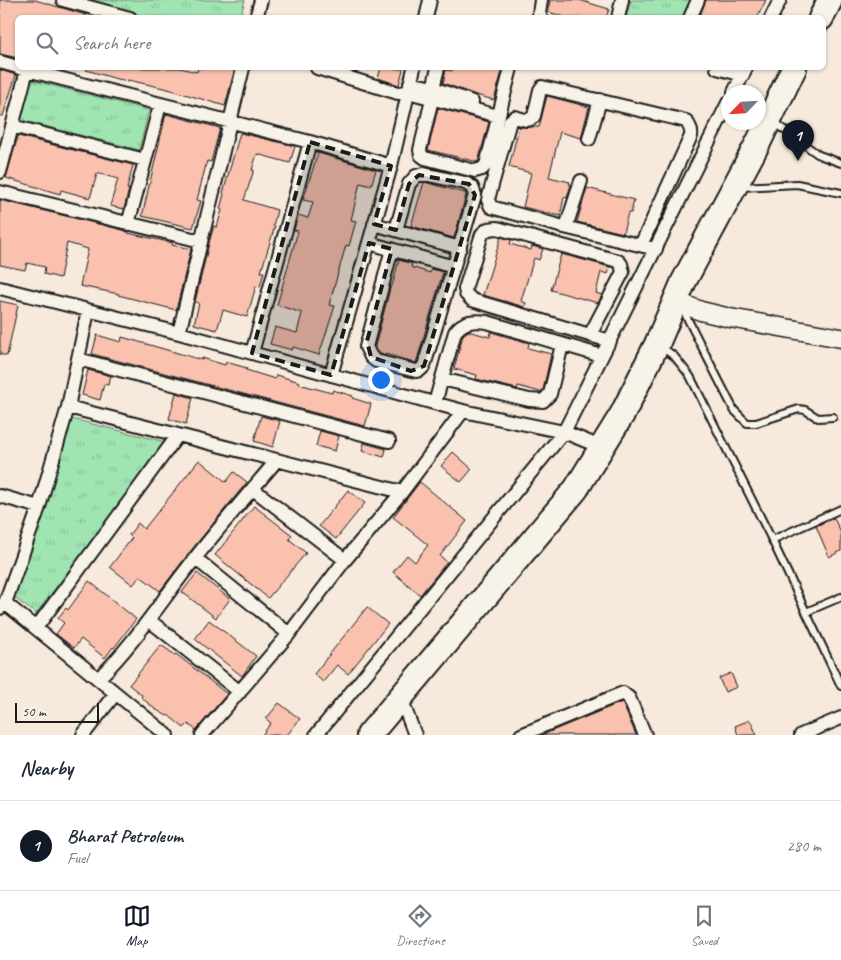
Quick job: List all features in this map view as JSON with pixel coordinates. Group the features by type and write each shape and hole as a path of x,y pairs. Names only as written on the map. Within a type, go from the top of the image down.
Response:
{"highway":[{"path":"806,15 814,0"},
{"path":"822,15 830,0"},
{"path":"766,103 779,70"},
{"path":"766,109 793,70"},
{"path":"598,445 601,431 643,339 754,130"},
{"path":"354,735 500,569 576,489 598,445 623,413 734,188 756,130"},
{"path":"369,735 500,569"}],"street":[{"path":"63,0 119,15"},
{"path":"257,15 261,0"},
{"path":"427,15 430,0"},
{"path":"540,15 541,0"},
{"path":"619,15 622,0"},
{"path":"691,15 698,0"},
{"path":"772,15 780,0"},
{"path":"0,62 15,66"},
{"path":"0,172 12,126 21,70"},
{"path":"29,70 310,142 391,166"},
{"path":"179,333 242,70"},
{"path":"323,70 398,93 409,88 499,114"},
{"path":"331,374 391,166 414,70"},
{"path":"438,70 420,150 421,155 425,158 475,171 482,170 486,165 510,70"},
{"path":"738,85 745,71"},
{"path":"641,245 691,136 691,128 686,121 542,87 532,119 528,121 515,117 510,121 490,192 490,205 494,209 656,249"},
{"path":"589,139 600,100"},
{"path":"128,224 160,105"},
{"path":"316,735 564,432 721,118"},
{"path":"12,126 145,160"},
{"path":"252,353 310,142"},
{"path":"392,249 366,347 371,357 376,361 411,371 420,370 424,366 460,248 475,195 472,187 465,183 424,174 416,176 409,184 396,230"},
{"path":"566,227 581,181"},
{"path":"0,192 200,241"},
{"path":"374,224 460,248"},
{"path":"590,334 623,272 622,264 618,261 496,228 488,229 482,234 465,288 469,298 610,341"},
{"path":"369,243 454,267"},
{"path":"0,288 179,333 463,411 564,432 598,445"},
{"path":"677,302 701,311 730,318 841,338"},
{"path":"88,311 68,407 39,507 2,606 36,628 167,735"},
{"path":"435,403 455,332 462,324 479,321 487,322 602,356"},
{"path":"442,379 529,400 544,401 550,394 562,345"},
{"path":"78,359 389,440"},
{"path":"68,407 402,492"},
{"path":"202,735 289,634 345,560 402,492 463,411"},
{"path":"36,628 178,436"},
{"path":"98,679 115,663 150,621 195,558 277,460"},
{"path":"253,489 345,560"},
{"path":"0,496 39,507"},
{"path":"195,558 289,634"},
{"path":"150,621 240,692"},
{"path":"521,735 623,693 629,698 645,735"},
{"path":"83,735 115,694"},
{"path":"400,696 415,735"},
{"path":"801,735 841,718"}],"lane":[{"path":"766,119 819,155 841,163"},
{"path":"734,188 797,184 841,194"},
{"path":"677,302 734,410 748,423 756,423 799,409 805,410 818,418 832,417"},
{"path":"657,344 674,356 690,376 806,612 838,670 841,686"},
{"path":"772,540 841,509"},
{"path":"806,612 841,597"}],"highlighted area":[{"path":"310,142 391,166 374,224 396,230 409,184 419,175 469,184 475,195 424,366 411,371 371,357 367,341 392,249 369,243 331,375 252,353"}],"green space":[{"path":"80,0 245,0 241,15 136,15"},
{"path":"631,0 690,0 683,15 627,15"},
{"path":"31,80 149,110 139,150 21,120"},
{"path":"72,419 166,442 36,614 11,595 36,535"}],"building":[{"path":"0,0 35,0 86,15 15,15 15,57 0,54"},
{"path":"550,0 579,0 609,9 607,15 558,15 548,12"},
{"path":"706,0 766,0 758,15 700,15"},
{"path":"0,70 16,75 3,116 0,116"},
{"path":"86,70 188,70 197,72 198,70 234,70 225,106 168,89 117,79"},
{"path":"380,70 403,70 399,85 378,78"},
{"path":"446,70 502,70 494,100 443,83"},
{"path":"547,96 589,107 581,138 560,132 549,177 570,182 569,184 571,184 567,198 564,197 560,216 523,207 531,173 509,167 519,127 539,127"},
{"path":"438,108 489,122 478,162 428,150"},
{"path":"166,114 220,128 211,162 207,161 197,200 201,201 193,228 142,216"},
{"path":"240,133 295,146 290,163 257,154 244,200 277,210 273,226 275,226 261,272 264,272 260,287 256,286 247,317 223,310 217,330 194,324 199,303 195,302 210,239 214,226 217,227 222,210 220,209 223,193"},
{"path":"18,136 133,165 124,209 110,206 118,179 100,174 97,174 90,198 61,190 60,194 6,178"},
{"path":"318,153 376,170 371,186 360,183 351,220 356,221 349,246 346,245 329,305 335,306 319,355 293,347 292,350 270,344 275,327 297,333 302,313 277,305 298,231 294,230 298,215 308,218 313,202 303,200"},
{"path":"424,182 465,193 454,238 411,226"},
{"path":"587,188 634,200 631,213 628,213 623,233 577,222"},
{"path":"0,200 123,230 128,233 191,249 176,310 119,294 80,286 88,249 67,243 60,278 44,274 45,267 27,263 25,270 0,265"},
{"path":"501,237 511,240 510,244 531,250 532,246 543,249 539,260 534,258 521,301 526,303 525,307 483,295"},
{"path":"561,254 610,267 608,274 601,272 596,293 602,295 598,303 551,290"},
{"path":"399,260 412,264 411,267 430,273 431,269 443,272 416,363 380,354 375,346"},
{"path":"0,301 18,305 7,356 0,354"},
{"path":"468,331 490,337 491,332 529,343 528,348 551,354 543,390 540,392 518,386 517,389 476,379 477,375 454,369 463,335"},
{"path":"97,335 121,342 122,337 202,360 202,358 225,365 226,362 275,379 276,375 300,382 299,384 332,393 333,390 353,396 352,398 371,404 365,426 92,354"},
{"path":"88,370 111,376 108,385 104,384 100,400 82,395"},
{"path":"176,393 193,398 186,424 169,419"},
{"path":"261,416 280,421 273,447 254,441"},
{"path":"320,431 339,436 335,451 316,446"},
{"path":"364,443 386,449 384,457 362,451"},
{"path":"453,452 472,469 461,482 441,466"},
{"path":"199,460 226,482 234,472 247,482 160,591 140,576 133,585 110,567 132,538 129,535 138,523 144,529"},
{"path":"420,482 467,521 440,556 447,562 420,595 393,572 407,555 415,562 428,545 393,517"},
{"path":"348,490 365,503 336,539 319,526"},
{"path":"254,506 292,535 289,539 306,553 268,598 215,555"},
{"path":"834,518 841,533 841,551 829,557 816,526"},
{"path":"197,573 230,599 216,618 182,592"},
{"path":"89,581 136,619 105,658 81,639 74,648 56,634 64,623 58,618 66,608 68,610"},
{"path":"367,607 388,624 348,674 337,665 323,682 314,674"},
{"path":"209,620 256,656 242,676 195,639"},
{"path":"161,645 176,654 227,694 196,730 188,724 184,728 168,715 155,709 129,685"},
{"path":"731,673 737,687 725,692 719,678"},
{"path":"622,702 636,735 542,735"},
{"path":"279,703 300,719 287,735 262,735 271,723 266,719"},
{"path":"750,720 757,735 738,735 735,726"}],"place":[{"name":"Bharat Petroleum","path":"798,161"}]}
